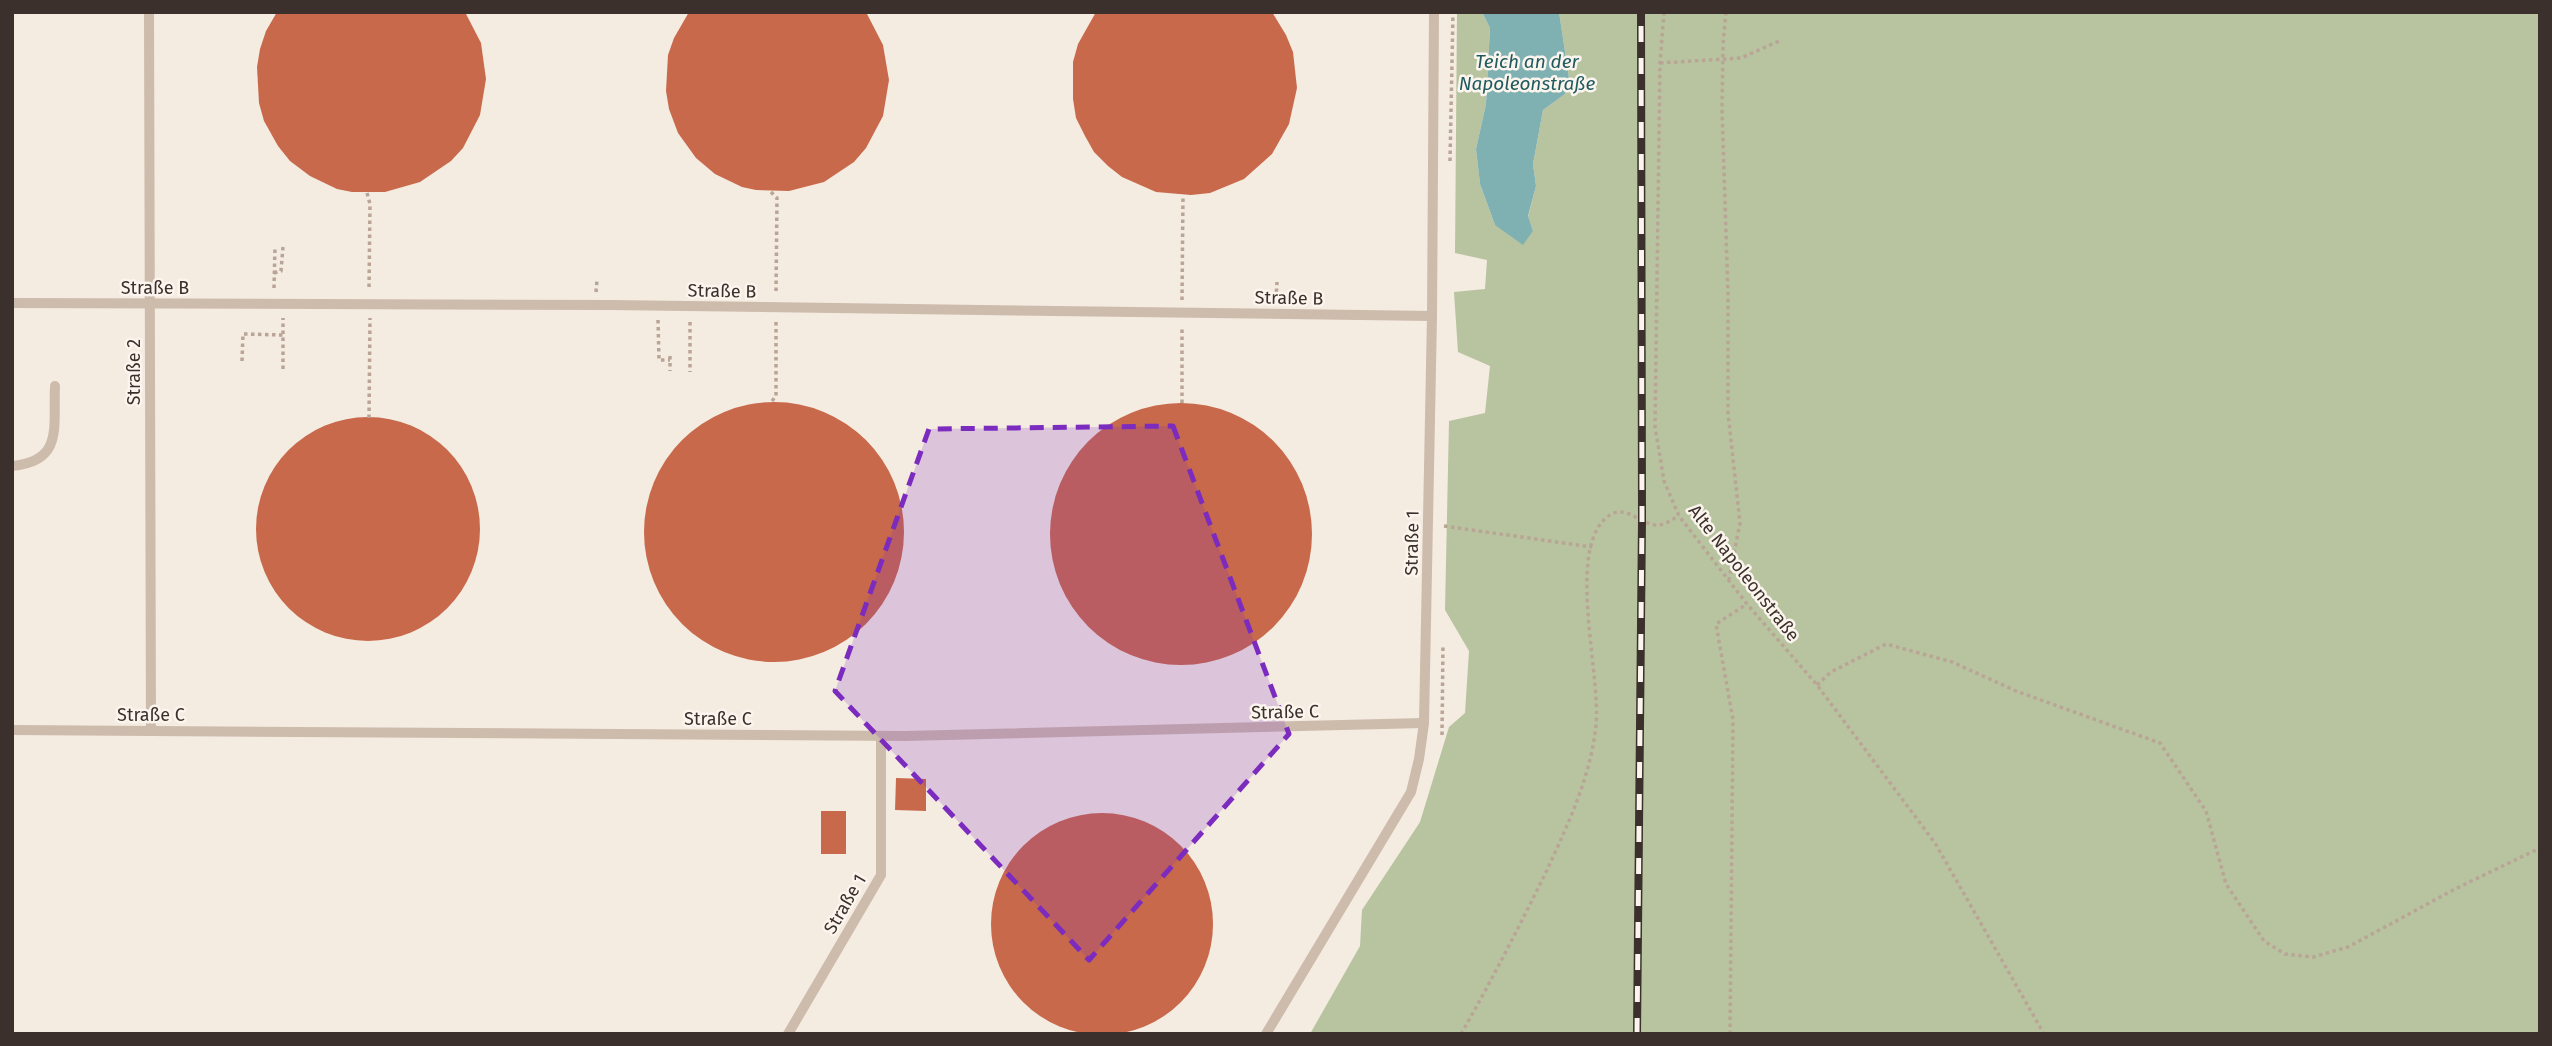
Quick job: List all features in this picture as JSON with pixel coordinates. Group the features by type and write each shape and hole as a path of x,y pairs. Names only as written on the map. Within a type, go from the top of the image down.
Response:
{"lane":[{"name":"Straße 2","path":"149,12 151,731"},
{"name":"Straße 1","path":"1266,1034 1410,792 1419,759 1424,723 1432,316 1434,12"},
{"name":"Straße B","path":"12,303 610,305 1432,316"},
{"path":"12,466 40,460 47,453 53,441 55,386"},
{"name":"Straße C","path":"12,730 881,736 1304,728 1424,723"},
{"name":"Straße 1","path":"788,1034 881,875 881,736"}],"path":[{"name":"Alte Napoleonstraße","path":"1664,12 1660,63 1655,426 1664,481 1679,516 1747,604 1816,685 1935,843 2043,1034"},
{"path":"1726,12 1723,59 1728,413 1740,523 1728,580"},
{"path":"1660,63 1741,58 1779,41"},
{"path":"771,192 777,198 776,289"},
{"path":"367,193 370,204 369,286"},
{"path":"1182,298 1183,195"},
{"path":"275,247 275,288"},
{"path":"274,272 281,271 284,247"},
{"path":"1276,296 1277,282"},
{"path":"690,314 690,372"},
{"path":"283,318 283,369"},
{"path":"369,418 370,318"},
{"path":"772,401 776,396 776,324"},
{"path":"1182,329 1182,403"},
{"path":"658,332 659,360 670,358 670,371"},
{"path":"242,361 243,334 283,337"},
{"path":"1461,1034 1526,913 1583,785 1597,722 1588,570 1592,547 1602,522 1612,515 1625,512 1657,525 1665,524 1679,516"},
{"path":"1444,526 1592,547"},
{"path":"1730,1034 1733,720 1716,624 1747,604"},
{"path":"1816,685 1831,673 1886,643 1952,662 2016,691 2160,743 2206,811 2227,884 2264,941 2285,954 2313,957 2348,947 2455,889 2540,848"}],"highlighted area":[{"path":"1173,426 1289,734 1089,960 835,691 929,429"}],"green space":[{"path":"1457,12 1482,12 1490,28 1486,104 1476,149 1480,184 1495,225 1533,231 1528,217 1536,186 1533,164 1543,110 1565,94 1569,78 1559,12 2540,12 2540,1034 1310,1034 1360,946 1362,910 1420,822 1449,727 1465,713 1469,651 1445,610 1449,421 1485,413 1490,366 1458,352 1454,292 1485,289 1487,260 1455,253"}],"water":[{"name":"Teich an der Napoleonstraße","path":"1482,12 1559,12 1569,78 1565,94 1543,110 1533,164 1536,186 1528,216 1533,231 1523,245 1495,225 1480,184 1476,149 1486,104 1490,28"}],"building":[{"path":"277,12 465,12 481,43 486,79 480,115 463,148 451,161 420,182 385,192 337,189 310,176 290,161 278,146 264,121 259,103 257,67 260,49"},
{"path":"689,12 866,12 883,45 889,80 883,116 866,148 854,162 824,182 789,191 742,187 715,174 696,158 678,133 666,91 668,55"},
{"path":"1096,12 1272,12 1293,52 1297,88 1289,124 1272,154 1244,179 1210,193 1191,195 1156,192 1122,177 1108,166 1094,152 1085,136 1076,118 1073,99 1073,62 1078,44"},
{"path":"761,402 787,402 812,407 835,417 857,431 875,449 899,494 904,532 899,570 889,593 875,615 857,633 812,657 787,662 761,662 736,657 713,647 691,633 673,615 649,570 644,545 644,519 649,494 659,471 673,449 691,431 736,407"},
{"path":"1181,403 1207,406 1231,413 1254,425 1274,441 1290,461 1302,484 1309,508 1312,534 1309,560 1302,584 1290,607 1274,627 1254,643 1231,655 1207,662 1181,665 1155,662 1131,655 1108,643 1088,627 1072,607 1060,584 1053,560 1050,534 1053,508 1060,484 1072,461 1088,441 1108,425 1131,413 1155,406"},
{"path":"368,417 390,419 421,430 447,450 467,476 478,507 478,551 467,582 447,608 421,628 390,639 368,641 346,639 315,628 289,608 269,582 258,551 256,529 258,507 269,476 289,450 315,430 346,419"},
{"path":"896,778 926,779 926,811 895,810"},
{"path":"821,811 846,811 846,854 821,854"},
{"path":"1113,813 1145,821 1164,831 1181,845 1195,862 1205,881 1213,924 1205,967 1195,986 1181,1003 1164,1017 1134,1031 1091,1035 1070,1031 1049,1022 1031,1010 1016,995 995,956 991,913 995,892 1004,871 1016,853 1031,838 1070,817"}],"railway":[{"path":"1637,1034 1642,520 1641,12"}]}
